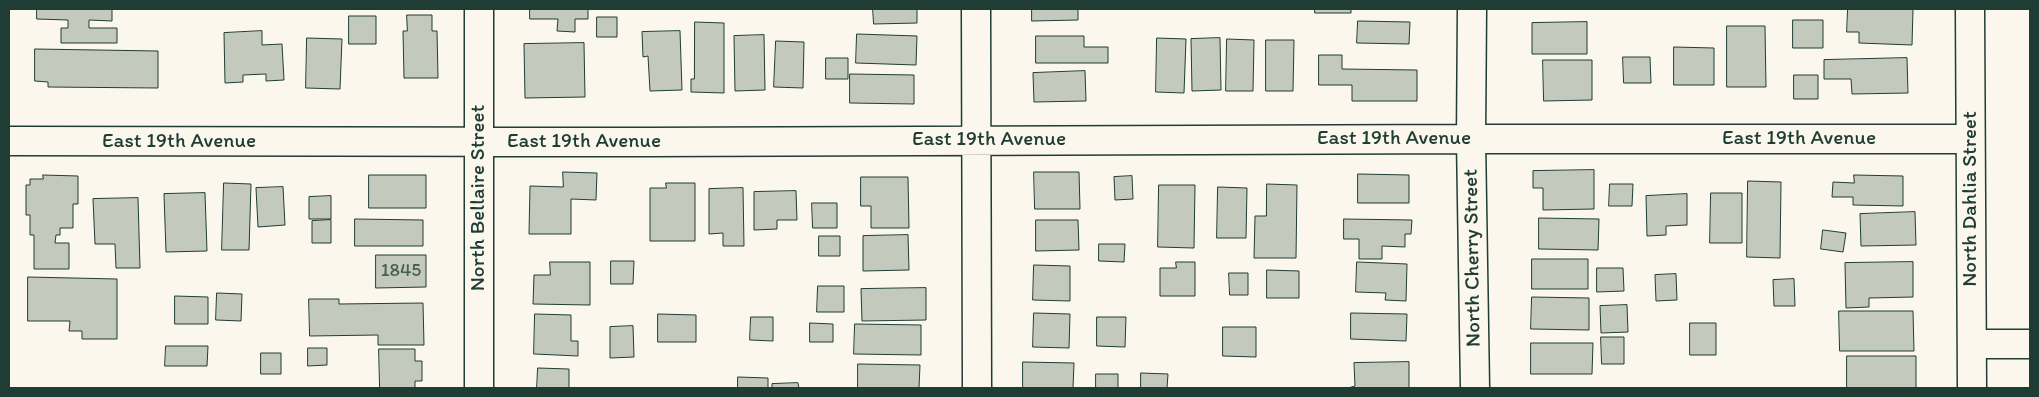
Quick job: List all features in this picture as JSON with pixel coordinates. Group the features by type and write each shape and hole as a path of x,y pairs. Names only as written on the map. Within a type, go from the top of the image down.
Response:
{"street":[{"name":"North Bellaire Street","path":"479,9 479,388"},
{"path":"976,9 977,388"},
{"name":"North Cherry Street","path":"1472,9 1471,139 1475,388"},
{"name":"North Dahlia Street","path":"1970,9 1972,388"},
{"name":"East 19th Avenue","path":"9,141 1970,139"},
{"path":"1972,344 2030,344"}],"building":[{"path":"37,9 112,9 112,21 89,20 89,28 117,28 117,43 61,43 61,28 68,28 68,20 37,19"},
{"path":"530,9 588,9 588,19 575,19 575,32 557,31 558,19 530,19"},
{"path":"873,9 917,9 917,23 874,24"},
{"path":"1032,9 1078,9 1078,20 1032,21"},
{"path":"1315,9 1351,9 1351,13 1315,13"},
{"path":"1848,9 1913,9 1912,45 1859,43 1859,32 1847,32"},
{"path":"407,15 432,15 432,31 437,31 438,78 404,78 403,31 407,31"},
{"path":"349,16 376,16 376,44 349,44"},
{"path":"597,17 617,17 617,37 597,37"},
{"path":"1793,20 1823,20 1823,48 1793,48"},
{"path":"1358,21 1410,22 1409,44 1357,43"},
{"path":"695,22 724,23 724,93 691,92 691,79 694,79"},
{"path":"1587,22 1587,54 1532,54 1532,23"},
{"path":"1727,26 1765,26 1766,87 1727,87"},
{"path":"262,31 262,45 282,44 284,80 266,81 266,74 243,75 243,82 225,83 224,33"},
{"path":"680,31 682,90 650,91 648,56 643,57 642,32"},
{"path":"857,34 917,36 916,65 856,63"},
{"path":"764,35 765,90 735,91 734,36"},
{"path":"1036,36 1084,36 1084,47 1108,47 1108,63 1036,63"},
{"path":"307,38 342,39 340,89 306,88"},
{"path":"1157,38 1186,39 1184,93 1156,92"},
{"path":"1220,38 1221,90 1192,91 1191,39"},
{"path":"1227,39 1254,40 1253,91 1226,91"},
{"path":"1266,40 1294,40 1293,91 1266,91"},
{"path":"776,41 804,42 803,88 774,87"},
{"path":"584,43 585,97 525,98 524,44"},
{"path":"1674,47 1714,48 1714,85 1674,85"},
{"path":"35,49 158,51 158,88 48,87 48,82 35,81"},
{"path":"1319,55 1342,55 1342,69 1417,70 1417,101 1352,101 1352,85 1319,85"},
{"path":"1623,57 1650,57 1651,83 1624,83"},
{"path":"826,58 848,58 848,79 826,79"},
{"path":"1907,58 1908,93 1852,94 1851,79 1824,79 1824,60"},
{"path":"1543,60 1592,60 1592,100 1544,101"},
{"path":"1085,71 1086,101 1034,102 1033,73"},
{"path":"850,74 914,75 914,104 850,103"},
{"path":"1794,75 1818,75 1818,99 1794,99"},
{"path":"1594,170 1594,209 1543,210 1543,188 1533,188 1533,171"},
{"path":"563,172 597,173 596,200 571,199 571,234 529,234 530,186 563,187"},
{"path":"1034,172 1079,172 1080,209 1035,209"},
{"path":"1358,174 1409,175 1409,203 1358,203"},
{"path":"43,175 78,176 78,204 73,204 73,228 60,228 60,235 56,235 55,243 69,243 69,269 34,269 34,235 30,235 30,215 26,215 26,185 30,185 30,179 43,179"},
{"path":"369,175 426,175 426,208 369,208"},
{"path":"1854,175 1903,176 1903,206 1853,205 1853,197 1832,197 1833,182 1854,183"},
{"path":"1132,176 1133,199 1115,200 1114,177"},
{"path":"861,177 908,177 909,228 871,228 871,206 861,206"},
{"path":"1748,181 1781,182 1780,258 1747,257"},
{"path":"224,183 251,184 249,250 222,250"},
{"path":"666,183 695,183 695,241 650,241 650,188 666,188"},
{"path":"1267,184 1297,185 1296,258 1254,258 1255,216 1266,216"},
{"path":"1610,184 1633,184 1632,206 1609,206"},
{"path":"1159,185 1195,185 1194,248 1158,247"},
{"path":"283,187 285,225 258,227 256,188"},
{"path":"1218,187 1247,188 1246,238 1217,238"},
{"path":"743,188 744,246 723,246 723,233 709,234 709,189"},
{"path":"796,191 797,220 777,220 777,229 754,230 754,192"},
{"path":"205,193 207,251 166,252 164,194"},
{"path":"1711,193 1742,193 1742,243 1710,243"},
{"path":"1687,194 1687,225 1666,226 1666,235 1647,236 1646,196"},
{"path":"331,196 331,219 309,219 309,197"},
{"path":"138,198 140,268 116,268 115,244 95,244 93,199"},
{"path":"812,203 837,203 837,228 813,228"},
{"path":"1915,212 1916,245 1861,246 1860,214"},
{"path":"1539,218 1599,219 1598,250 1539,249"},
{"path":"355,219 423,220 423,246 355,246"},
{"path":"1344,219 1412,220 1411,234 1405,234 1405,247 1382,246 1382,259 1359,259 1359,239 1344,239"},
{"path":"331,220 331,243 312,243 312,221"},
{"path":"1036,220 1078,220 1079,250 1036,251"},
{"path":"1823,230 1846,233 1843,252 1821,249"},
{"path":"908,235 909,270 863,271 863,236"},
{"path":"819,236 840,236 840,256 819,256"},
{"path":"1099,244 1125,244 1124,262 1099,261"},
{"path":"376,255 426,255 426,287 376,288"},
{"path":"1532,259 1588,259 1588,289 1532,289"},
{"path":"611,261 634,261 633,284 611,284"},
{"path":"550,262 590,262 590,305 533,304 534,275 550,275"},
{"path":"1176,262 1195,262 1195,296 1160,296 1160,268 1176,268"},
{"path":"1357,262 1407,264 1406,301 1385,300 1386,293 1356,292"},
{"path":"1913,262 1913,297 1869,298 1869,307 1846,308 1845,263"},
{"path":"1034,265 1070,266 1070,301 1033,300"},
{"path":"1597,268 1623,268 1624,291 1597,292"},
{"path":"1267,270 1299,271 1299,298 1267,298"},
{"path":"1229,273 1248,273 1248,295 1230,295"},
{"path":"1676,274 1677,300 1656,301 1655,275"},
{"path":"28,277 117,279 117,339 82,339 82,331 69,331 70,321 28,321"},
{"path":"1794,279 1795,306 1774,306 1773,280"},
{"path":"818,286 844,286 844,312 817,312"},
{"path":"926,288 926,320 862,321 861,289"},
{"path":"217,293 242,294 241,321 216,320"},
{"path":"175,296 208,297 208,324 175,324"},
{"path":"1532,297 1589,298 1589,330 1531,329"},
{"path":"309,299 339,299 339,304 423,303 424,345 378,345 378,335 310,336"},
{"path":"1627,305 1628,332 1601,333 1600,306"},
{"path":"1839,311 1913,311 1914,351 1840,351"},
{"path":"1034,313 1070,314 1069,348 1033,347"},
{"path":"1351,313 1407,314 1406,341 1351,339"},
{"path":"535,314 571,315 571,341 578,341 578,356 534,354"},
{"path":"658,314 696,315 696,342 658,342"},
{"path":"751,317 773,317 773,341 750,340"},
{"path":"1097,317 1126,317 1125,347 1097,346"},
{"path":"810,323 833,324 833,342 810,342"},
{"path":"1690,323 1716,323 1716,355 1690,355"},
{"path":"855,324 921,325 921,355 854,354"},
{"path":"633,326 634,357 610,358 610,327"},
{"path":"1223,327 1256,327 1256,357 1223,356"},
{"path":"1601,337 1624,337 1624,364 1602,364"},
{"path":"1531,343 1593,343 1592,374 1531,374"},
{"path":"166,346 208,346 207,366 165,366"},
{"path":"308,348 327,348 327,365 308,366"},
{"path":"379,349 415,349 415,361 422,361 422,381 415,381 415,388 380,388"},
{"path":"261,353 281,353 281,374 261,374"},
{"path":"1847,356 1916,356 1916,388 1847,388"},
{"path":"1023,362 1074,363 1073,388 1023,388"},
{"path":"1409,362 1409,388 1348,388 1355,386 1354,363"},
{"path":"858,364 920,365 919,388 858,388"},
{"path":"538,368 569,369 569,388 537,388"},
{"path":"1141,373 1168,374 1167,388 1141,388"},
{"path":"1096,374 1118,374 1118,388 1096,388"},
{"path":"738,377 768,378 768,388 738,388"},
{"path":"798,383 799,388 772,388 772,384"}]}
